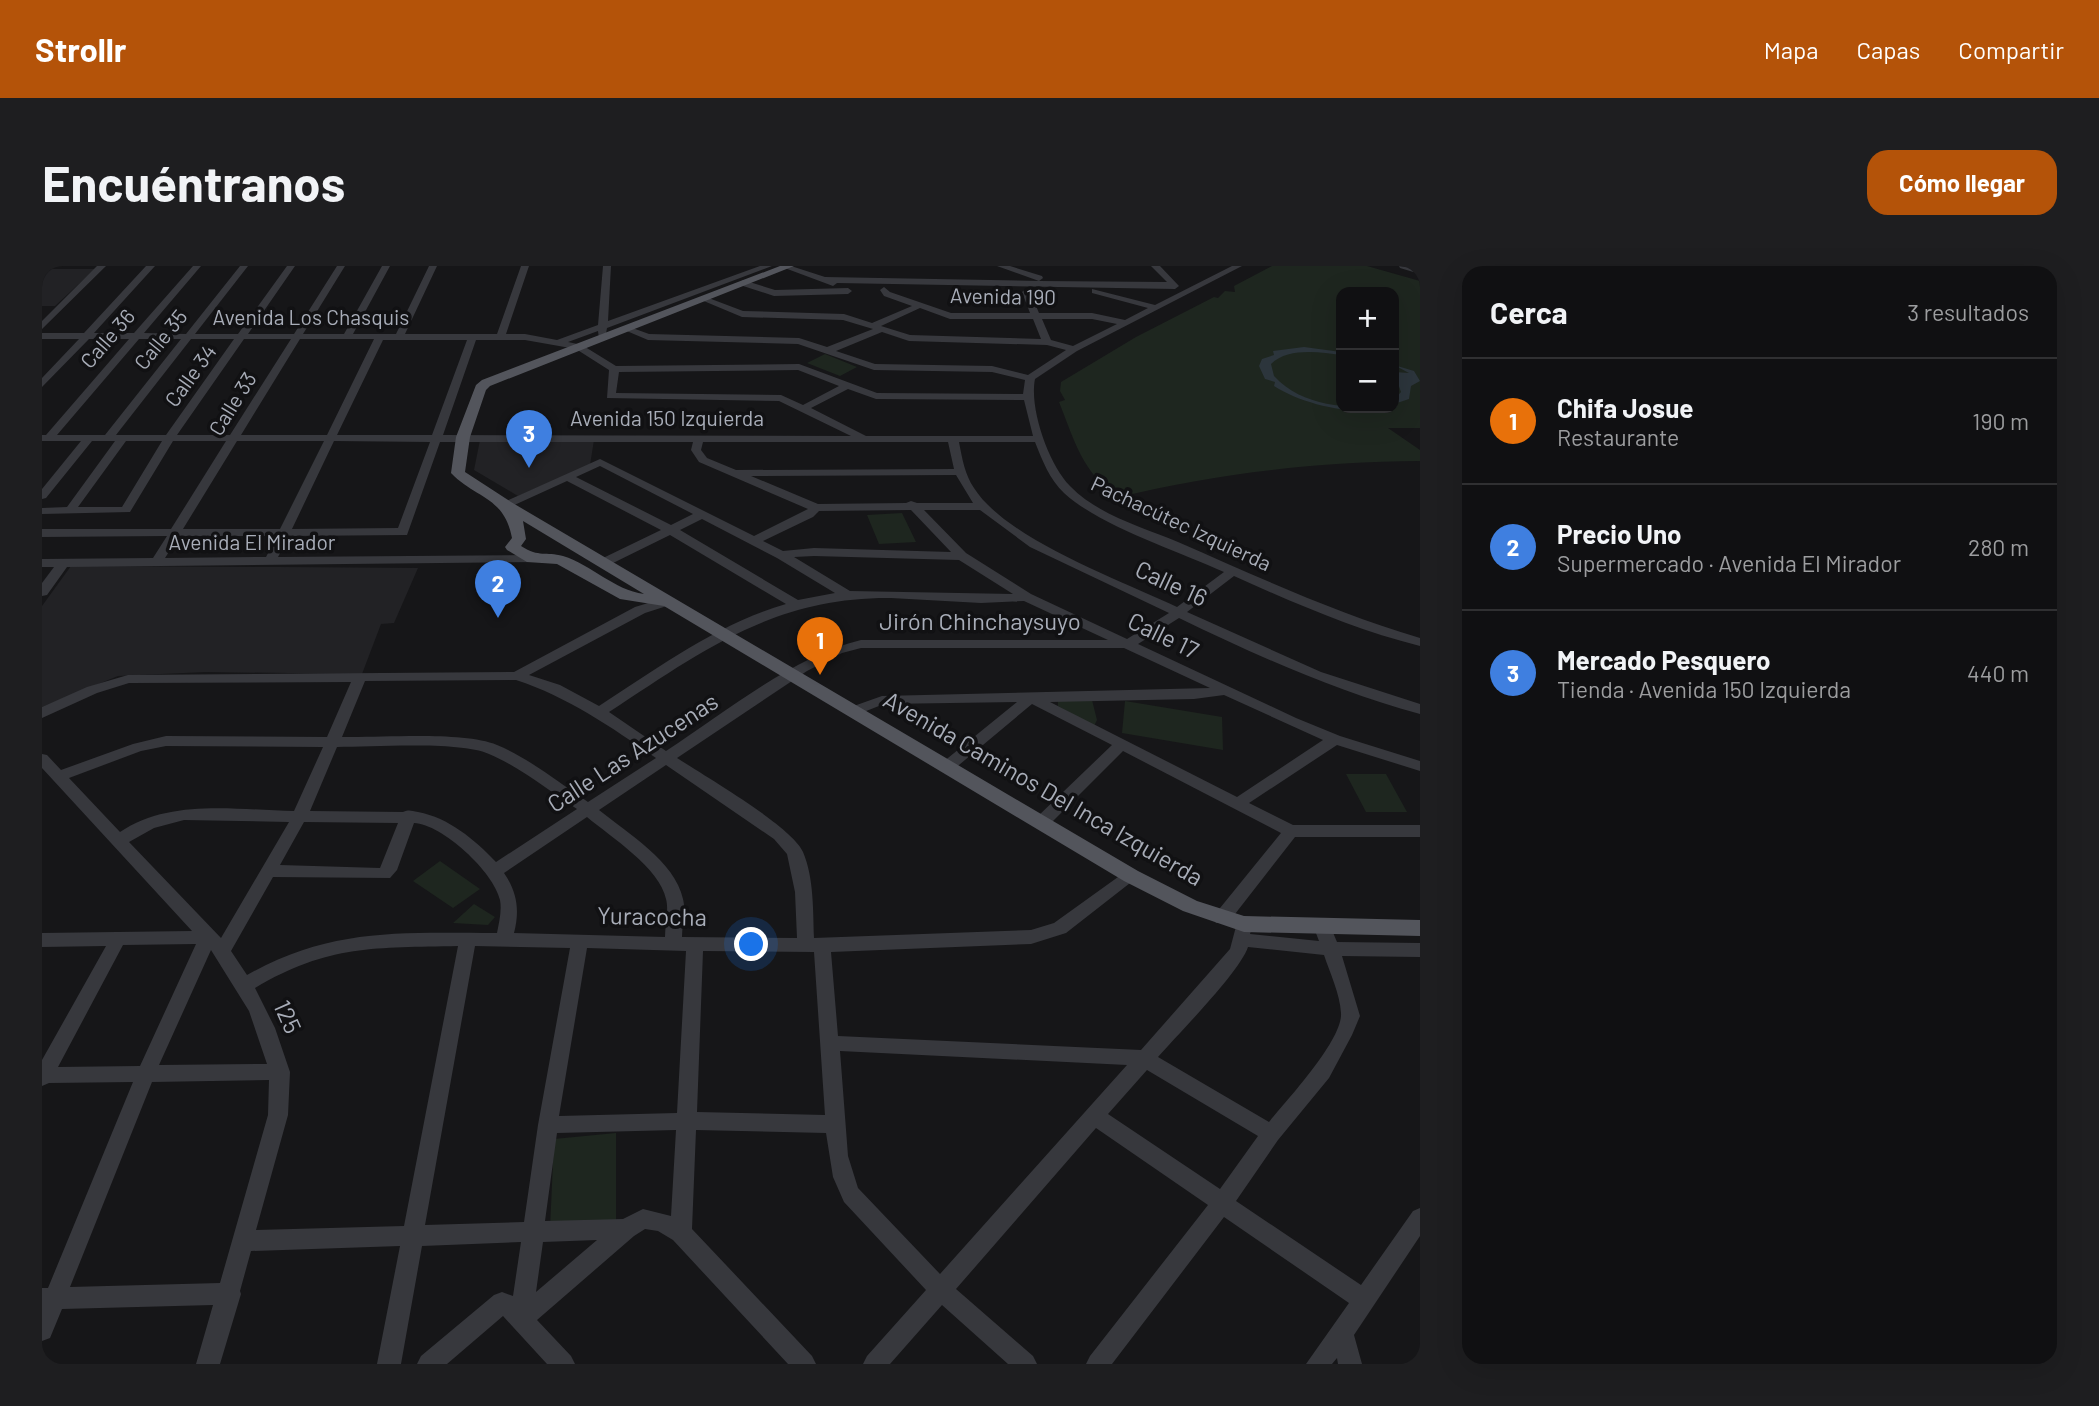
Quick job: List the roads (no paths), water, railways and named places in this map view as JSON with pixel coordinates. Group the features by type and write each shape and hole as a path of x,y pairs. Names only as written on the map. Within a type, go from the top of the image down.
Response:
{"main road":[{"name":"Avenida Caminos Del Inca Izquierda","path":"779,267 627,329 602,333 579,347 482,386 464,433 458,473 506,505 856,710 1131,876 1222,918 1242,932 1323,928 1420,928"},
{"path":"506,505 516,522 516,543 556,534"},
{"name":"Avenida Caminos Del Inca Izquierda","path":"516,543 532,559 560,560 616,592 637,599 668,601"},
{"path":"616,592 629,587 631,579"}],"street":[{"path":"42,326 102,266"},
{"path":"42,384 151,266"},
{"name":"Calle 36","path":"48,433 197,266"},
{"name":"Calle 35","path":"69,512 115,435 244,266"},
{"name":"Calle 34","path":"69,512 126,510 173,433 291,266"},
{"name":"Calle 33","path":"156,563 341,266"},
{"path":"348,335 386,266"},
{"path":"400,335 433,266"},
{"path":"501,336 525,266"},
{"path":"602,333 607,266"},
{"path":"1155,266 1171,285"},
{"path":"1221,266 1236,267"},
{"path":"1403,266 1420,271"},
{"path":"779,267 850,290"},
{"name":"Avenida Caminos Del Inca Izquierda","path":"561,342 602,333 779,267"},
{"path":"1008,267 1058,283 1157,308"},
{"path":"703,299 742,314 844,317 909,338 988,355 1030,377 1074,349 1236,267"},
{"path":"825,280 989,279 1171,285 1192,290"},
{"path":"743,283 774,293 884,290 1104,293"},
{"name":"Avenida 190","path":"884,290 918,306 955,316 1092,316 1127,323"},
{"path":"1026,292 1047,342"},
{"path":"830,350 918,306"},
{"path":"627,329 648,337 808,342 863,364 882,368 988,355 1047,342 1074,349"},
{"path":"270,562 381,335"},
{"path":"42,533 174,535 403,532 472,335"},
{"name":"Avenida Los Chasquis","path":"42,336 501,336 561,342 579,347 614,369"},
{"path":"768,340 771,367"},
{"path":"864,438 806,407 781,398 611,396 614,369 799,367 876,396 1026,397"},
{"name":"Pachacútec Izquierda","path":"1030,377 1026,397 1039,434 1055,476 1074,496 1109,516 1233,571 1420,642"},
{"path":"806,407 846,386"},
{"name":"Avenida 150 Izquierda","path":"601,435 849,430 1039,434"},
{"name":"Avenida 150 Izquierda","path":"48,433 89,438 115,435"},
{"name":"Avenida 150 Izquierda","path":"48,433 464,433 699,438 953,439 1039,434"},
{"path":"600,462 601,435"},
{"path":"42,496 89,438"},
{"path":"699,438 697,455 730,473 816,508 911,504 983,506"},
{"name":"Calle 16","path":"953,439 959,472 968,490 983,506 1050,552 1178,613 1343,686 1420,709"},
{"path":"506,505 600,462"},
{"path":"600,462 781,555 848,595"},
{"path":"730,473 959,472"},
{"path":"567,477 673,531 795,604"},
{"name":"Calle 17","path":"911,504 962,556 1026,597 1224,691 1335,739 1420,766"},
{"path":"753,541 809,515 816,508"},
{"path":"42,511 69,512"},
{"path":"605,562 703,514"},
{"name":"Avenida El Mirador","path":"462,559 516,543"},
{"path":"781,555 814,552 962,556"},
{"name":"Avenida El Mirador","path":"42,563 532,559"},
{"path":"42,592 63,563"},
{"path":"1129,644 1178,613 1233,571"},
{"path":"599,712 724,632 795,604 848,595 1000,600 1026,597"},
{"path":"517,676 640,610 668,601"},
{"name":"Jirón Chinchaysuyo","path":"796,675 837,650 861,644 1129,644"},
{"name":"Calle Las Azucenas","path":"496,870 796,675"},
{"path":"42,713 92,690 128,679 517,676 555,688 599,712 780,835 795,852 814,943 830,1043 843,1177 851,1195 941,1290 1025,1364"},
{"path":"42,1330 49,1298 146,1073 215,944 268,871 300,816 360,678"},
{"path":"856,710 882,700 1194,695 1224,691"},
{"path":"1031,698 1291,831 1420,831"},
{"path":"948,766 1031,698"},
{"path":"1237,804 1335,739"},
{"path":"60,776 129,749 166,741 462,743 490,748 589,810 651,862 667,880 676,911 673,944"},
{"path":"1042,822 1121,745"},
{"name":"125","path":"42,759 215,944 246,985 276,1053 280,1072 278,1115 245,1241 208,1364"},
{"path":"119,842 146,825 184,815 409,815 437,822 496,870 510,907 511,921 504,938"},
{"path":"268,871 384,874 389,870 409,815"},
{"path":"1222,918 1291,831"},
{"name":"Yuracocha","path":"246,985 289,961 346,944 504,938 673,944 1031,937 1060,928 1131,876"},
{"path":"1098,1364 1223,1202 1271,1134 1322,1072 1350,1016 1348,996 1323,928"},
{"path":"876,1364 1218,976 1238,951 1242,932 1330,948 1420,950"},
{"path":"42,940 118,939 215,944"},
{"path":"43,1076 118,939"},
{"path":"389,1364 468,939"},
{"path":"521,1319 548,1125 580,940"},
{"path":"681,1233 695,943"},
{"path":"830,1043 1144,1058 1271,1134"},
{"path":"43,1076 280,1072"},
{"path":"1094,1115 1362,1299"},
{"path":"548,1125 688,1121 836,1124"},
{"path":"1318,1364 1342,1334 1362,1299 1420,1218"},
{"path":"521,1319 626,1229 643,1219 660,1222 681,1233 804,1364"},
{"path":"245,1241 626,1229"},
{"path":"49,1298 230,1294"},
{"path":"429,1364 502,1303 507,1304 563,1364"},
{"path":"1342,1334 1350,1364"}],"place":[{"name":"Mercado Pesquero","path":"529,468"},
{"name":"Precio Uno","path":"498,618"},
{"name":"Chifa Josue","path":"820,675"}]}
